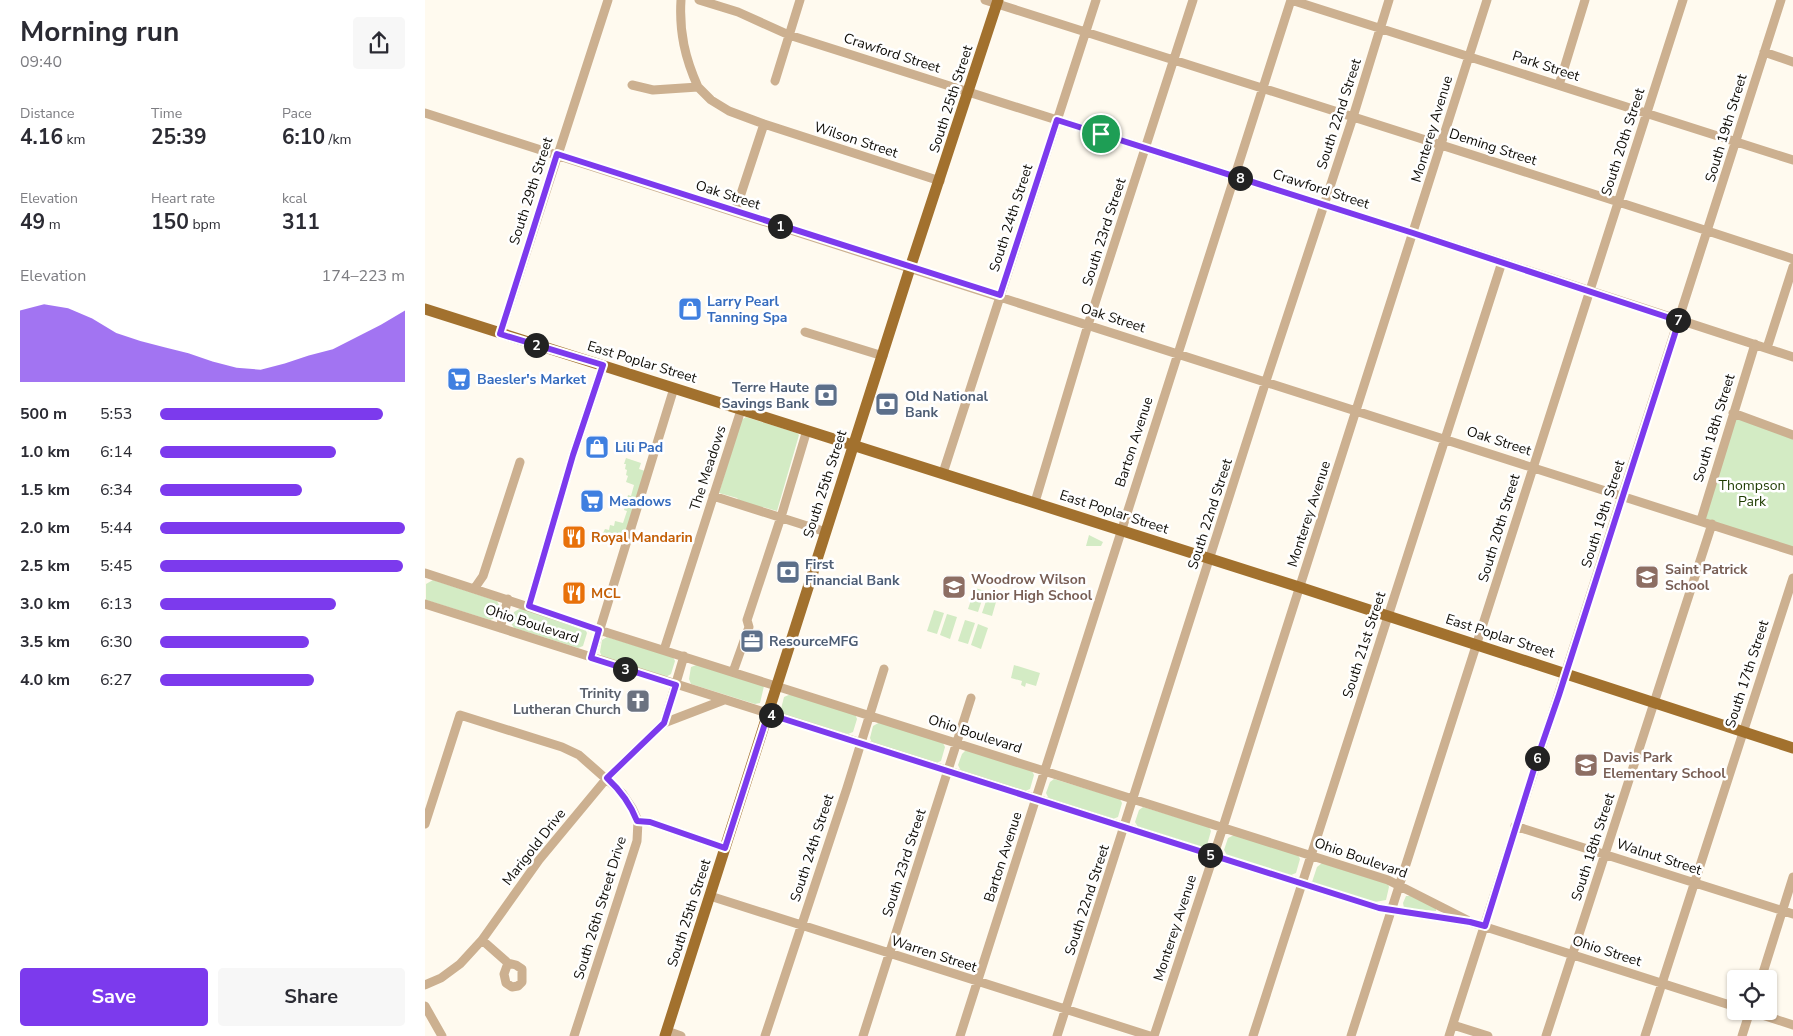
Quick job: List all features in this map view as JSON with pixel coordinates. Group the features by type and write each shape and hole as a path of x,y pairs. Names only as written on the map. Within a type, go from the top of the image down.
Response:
{"main road":[{"name":"South 25th Street","path":"666,1034 910,268 998,2"},
{"name":"East Poplar Street","path":"425,309 1210,558 1793,748"}],"street":[{"name":"South 29th Street","path":"500,334 608,0"},
{"path":"632,85 653,90 698,87 688,65 680,18 681,0"},
{"name":"Crawford Street","path":"699,0 738,12 789,35 1413,233 1793,357"},
{"path":"775,81 800,0"},
{"name":"Deming Street","path":"985,0 998,2 1085,33 1264,88 1793,259"},
{"name":"South 24th Street","path":"943,473 1096,0"},
{"name":"South 23rd Street","path":"1035,502 1088,325 1193,0"},
{"name":"Park Street","path":"1291,0 1793,160"},
{"name":"Barton Avenue","path":"960,1036 1291,0"},
{"name":"South 22nd Street","path":"1057,1036 1389,0"},
{"name":"Monterey Avenue","path":"1154,1036 1223,828 1487,0"},
{"path":"1559,84 1585,0"},
{"name":"South 20th Street","path":"1351,1036 1401,885 1683,0"},
{"name":"South 19th Street","path":"1449,1036 1781,0"},
{"path":"1764,52 1793,62"},
{"name":"Wilson Street","path":"698,87 711,100 729,111 940,181"},
{"name":"Oak Street","path":"425,113 1000,295 1088,325 1793,551"},
{"path":"735,212 764,124"},
{"name":"South 21st Street","path":"1253,1036 1502,262"},
{"path":"1767,348 1793,267"},
{"path":"805,332 883,356"},
{"name":"South 18th Street","path":"1701,520 1755,344"},
{"path":"529,606 573,455 603,365"},
{"path":"591,658 674,388"},
{"name":"The Meadows","path":"664,650 741,410"},
{"path":"1733,413 1793,434"},
{"path":"733,672 749,627 747,620 807,430"},
{"path":"475,589 483,576 520,462"},
{"path":"713,496 826,532"},
{"name":"South 18th Street","path":"1547,1036 1712,524"},
{"name":"Ohio Boulevard","path":"425,573 1401,885 1470,922"},
{"name":"South 17th Street","path":"1645,1036 1793,578"},
{"path":"500,628 509,599"},
{"name":"Ohio Boulevard","path":"425,604 1302,884 1392,911 1470,922"},
{"name":"Marigold Drive","path":"664,723 684,656"},
{"name":"South 24th Street","path":"765,1036 847,788 883,669"},
{"name":"South 23rd Street","path":"863,1036 971,698"},
{"name":"Marigold Drive","path":"425,985 441,978 460,964 482,940 539,860 607,778 664,723 723,700"},
{"name":"South 26th Street Drive","path":"425,824 460,716 562,747 579,755 622,793 632,808 637,821 637,840 574,1036"},
{"path":"637,821 650,822 725,848"},
{"name":"Walnut Street","path":"1515,826 1793,914"},
{"path":"1764,970 1793,878"},
{"name":"Warren Street","path":"710,896 1150,1036"},
{"name":"Ohio Street","path":"1470,922 1727,1004"},
{"path":"482,940 508,963"},
{"path":"425,1006 442,1036"},
{"path":"1742,1036 1747,1020"},
{"path":"1777,1020 1793,1025"},
{"path":"1453,1025 1488,1036"},
{"path":"666,1034 681,1036"}],"green space":[{"name":"Thompson Park","path":"1733,413 1793,435 1793,551 1701,520"},
{"path":"746,417 799,435 777,511 763,507 759,508 740,502 737,498 719,493 741,420"},
{"path":"626,458 641,463 639,469 645,471 636,502 627,499 628,495 631,496 634,485 626,482 628,476 625,469 626,464 624,464"},
{"path":"625,506 634,509 624,540 618,538 616,544 600,539 605,529 609,530 610,525 614,526 615,521 623,523 627,511 624,510"},
{"path":"1089,535 1103,542 1101,546 1086,546"},
{"path":"433,580 497,601 499,605 495,618 490,620 426,600 426,584"},
{"path":"975,588 985,591 978,612 968,609"},
{"path":"989,592 998,595 992,616 982,613"},
{"path":"521,608 585,629 587,633 583,646 578,648 514,628 511,623 514,612"},
{"path":"934,610 944,613 937,634 927,631"},
{"path":"947,614 957,617 950,639 940,635"},
{"path":"965,620 975,623 968,644 958,641"},
{"path":"978,624 988,628 981,649 971,645"},
{"path":"607,637 673,657 675,661 671,674 666,677 602,657 600,652 602,640"},
{"path":"699,664 764,686 760,703 755,704 691,684 689,679 691,667"},
{"path":"1014,665 1040,673 1036,686 1026,683 1025,687 1021,685 1022,681 1011,678"},
{"path":"791,694 855,714 857,719 853,732 848,734 783,714 781,709 784,697"},
{"path":"880,722 943,743 945,747 941,761 936,763 872,743 870,738 873,726"},
{"path":"966,750 1032,771 1034,775 1030,789 1025,791 961,771 958,765 962,754"},
{"path":"1054,779 1120,799 1122,803 1118,817 1113,819 1049,799 1046,793 1050,782"},
{"path":"1143,807 1209,827 1211,831 1207,845 1202,847 1138,827 1135,822 1139,810"},
{"path":"1234,835 1298,855 1300,859 1296,873 1291,875 1227,855 1224,850 1228,838"},
{"path":"1322,863 1388,884 1386,900 1375,902 1312,882 1317,867"},
{"path":"1406,896 1411,896 1436,908 1436,911 1404,908 1403,903"}],"place":[{"name":"Larry Pearl Tanning Spa","path":"690,309"},
{"name":"Baesler's Market","path":"459,379"},
{"name":"Terre Haute Savings Bank","path":"826,395"},
{"name":"Old National Bank","path":"887,404"},
{"name":"Lili Pad","path":"597,447"},
{"name":"Meadows","path":"592,501"},
{"name":"Royal Mandarin","path":"574,537"},
{"name":"First Financial Bank","path":"788,572"},
{"name":"Saint Patrick School","path":"1647,577"},
{"name":"Woodrow Wilson Junior High School","path":"954,587"},
{"name":"MCL","path":"574,593"},
{"name":"ResourceMFG","path":"752,641"},
{"name":"Trinity Lutheran Church","path":"638,701"},
{"name":"Davis Park Elementary School","path":"1586,765"}],"route":[{"path":"1057,120 1101,134 1413,233 1679,321 1551,721 1515,826 1485,926 1379,908 768,714 725,848 650,822 637,821 632,808 622,793 607,778 664,723 676,685 591,658 599,630 529,606 573,455 603,365 500,334 557,154 1000,295 1057,120"}]}
